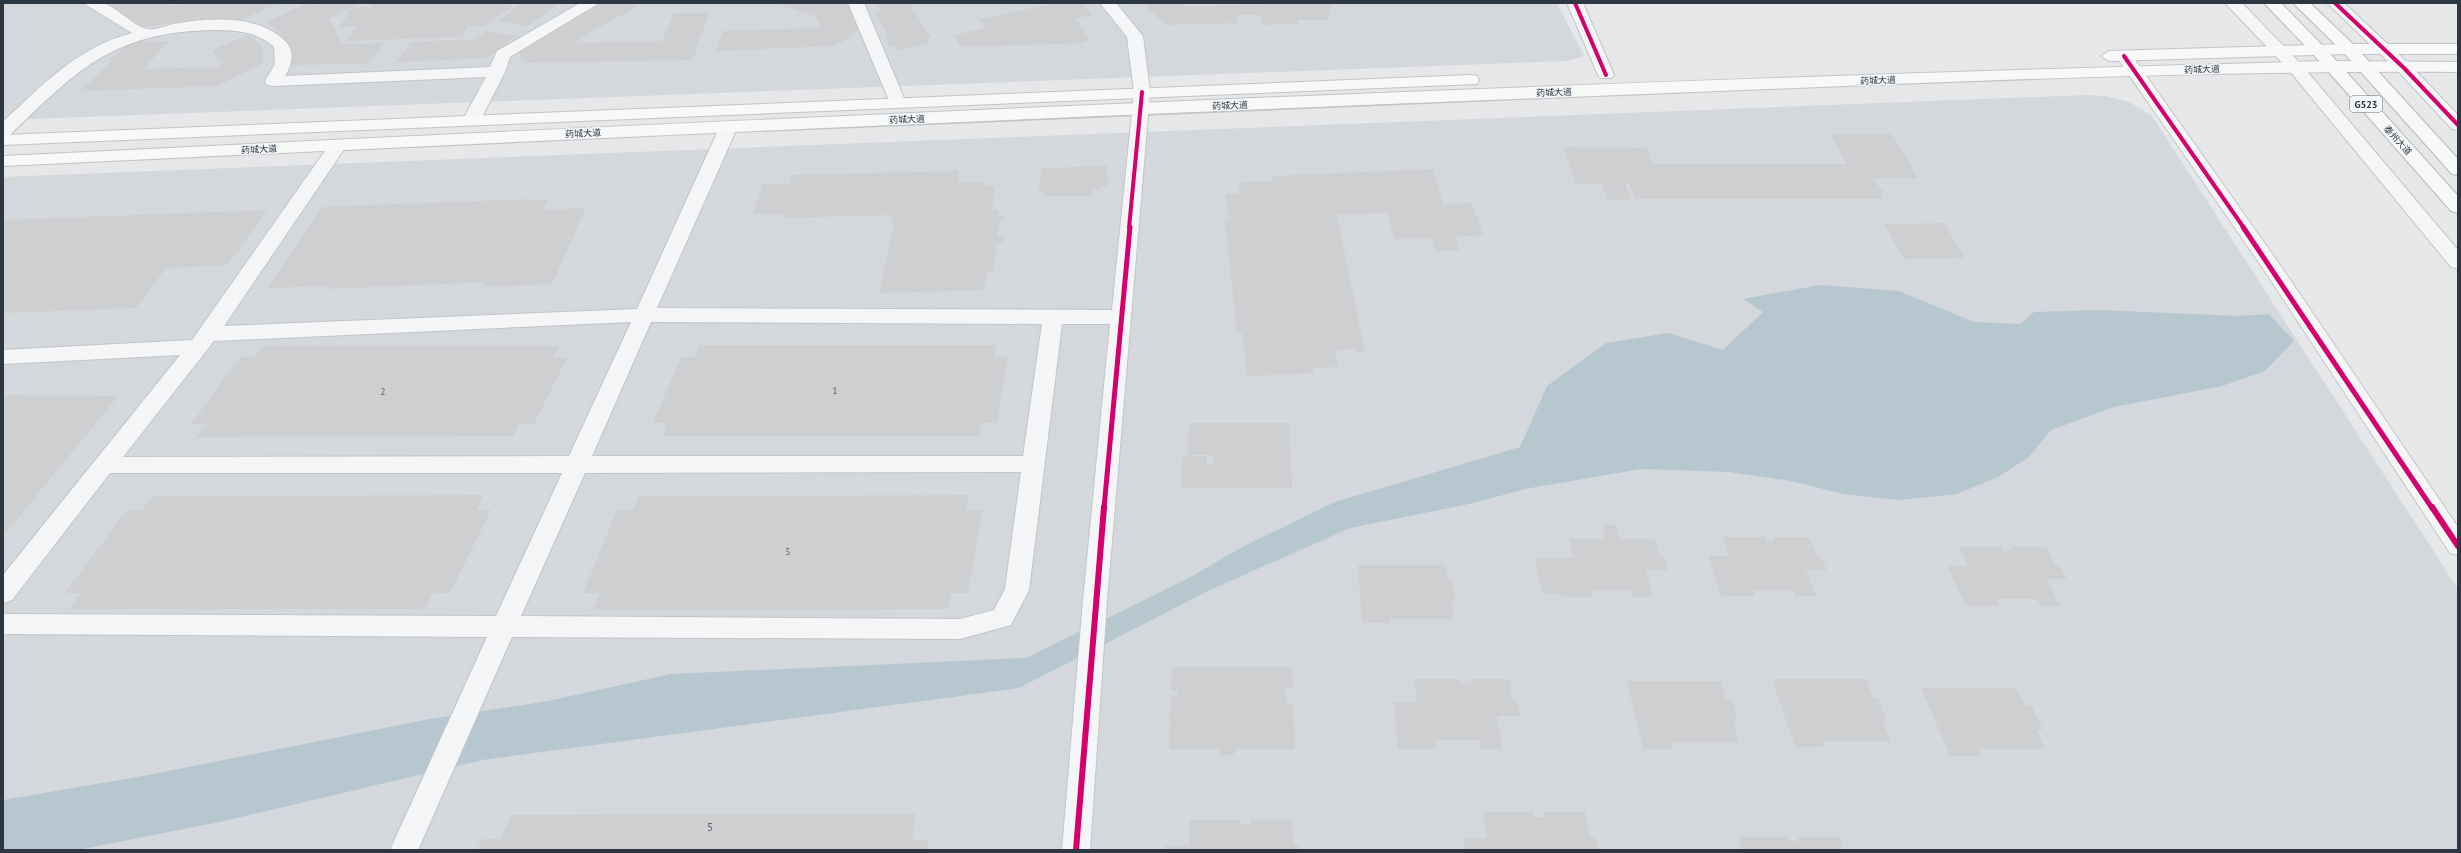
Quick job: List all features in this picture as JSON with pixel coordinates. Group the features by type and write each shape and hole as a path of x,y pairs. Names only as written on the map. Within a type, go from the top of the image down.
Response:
{"main road":[{"name":"泰州大道","path":"2272,3 2318,50 2458,207"},
{"name":"G523","path":"2301,3 2349,49 2458,170"},
{"name":"药城大道","path":"3,140 898,104 1141,101 2129,63 2280,51 2349,49 2458,49"},
{"name":"药城大道","path":"3,161 729,126 1606,75 2129,63 2404,68 2458,67"}],"street":[{"path":"91,3 144,34"},
{"path":"471,121 497,72 503,54 591,3"},
{"path":"856,3 898,104"},
{"path":"1076,850 1095,601 1141,101 1135,36 1108,3"},
{"path":"1575,3 1606,75"},
{"path":"2233,3 2294,66 2458,263"},
{"path":"2335,3 2404,68 2458,124"},
{"path":"3,132 66,72 83,59 113,44 144,34 175,27 221,25 263,32 276,40 283,50 283,66 273,81 497,72"},
{"path":"2129,63 2272,266 2458,546"},
{"path":"404,850 729,126"},
{"path":"3,593 203,341 338,145"},
{"path":"3,357 203,341 644,315 1121,317"},
{"path":"3,624 960,629 1002,618 1017,590 1053,317"},
{"path":"104,465 1034,464"}],"shaded area":[{"path":"3,3 1557,3 1584,56 1566,61 3,120"},
{"path":"2086,95 2105,96 2129,102 2152,116 2458,589 2458,850 3,850 3,177"},
{"path":"1820,285 1899,291 1974,322 2020,324 2034,312 2099,310 2238,316 2269,314 2294,341 2265,371 2222,386 2114,407 2051,430 2029,457 1998,477 1957,494 1899,500 1843,494 1791,481 1729,472 1641,469 1525,489 1474,503 1350,528 1210,590 1019,688 482,760 224,821 78,850 3,850 3,800 143,776 430,719 543,702 671,674 1026,658 1189,578 1244,546 1335,502 1520,447 1547,386 1606,343 1668,333 1723,350 1763,312 1743,299"}],"building":[{"path":"116,3 167,3 171,6 189,3 278,3 240,21 195,19 145,27 109,6"},
{"path":"307,3 313,6 319,3 360,3 329,19 342,44 385,43 368,64 290,65 290,50 287,43 275,28 266,23"},
{"path":"374,3 498,3 513,6 485,26 468,26 462,37 346,41 357,26 339,27 353,7 371,7"},
{"path":"522,3 559,3 528,26 498,21"},
{"path":"602,3 640,5 585,35 587,35 575,43 662,41 674,13 710,13 695,49 697,49 694,57 691,60 525,63 519,52 522,51 521,50"},
{"path":"775,3 849,3 861,29 835,46 715,51 723,31 821,28 815,16"},
{"path":"876,3 916,3 910,5 931,38 927,39 929,43 897,50 895,45 890,47 885,36 888,35 875,12 880,11"},
{"path":"1056,3 1082,3 1092,15 1075,19 1090,39 1084,43 961,47 954,35 985,28 979,19"},
{"path":"1142,3 1184,3 1187,6 1333,3 1327,20 1297,20 1298,24 1261,25 1261,15 1237,15 1237,23 1166,25"},
{"path":"486,31 517,36 488,58 396,62 411,42 474,39"},
{"path":"249,35 250,38 253,37 264,50 261,53 264,63 217,86 80,91 113,60 109,60 131,42 169,41 143,69 218,67 222,64 212,50"},
{"path":"1830,134 1892,134 1918,178 1872,178 1885,194 1881,194 1883,199 1635,199 1629,183 1625,183 1631,200 1607,200 1602,184 1575,184 1564,147 1647,148 1653,164 1847,164"},
{"path":"1107,166 1108,186 1101,186 1100,190 1093,190 1091,196 1045,196 1045,192 1039,192 1041,168"},
{"path":"1433,169 1443,204 1472,203 1483,235 1456,237 1460,250 1436,251 1432,238 1394,239 1388,213 1337,215 1365,352 1355,352 1354,349 1335,350 1338,367 1313,368 1314,373 1247,376 1242,333 1237,333 1225,219 1229,218 1226,194 1240,193 1238,182 1273,181 1272,176"},
{"path":"959,171 957,182 985,182 985,187 995,186 992,211 999,211 998,216 1004,216 1004,222 999,222 997,237 1005,236 1004,242 997,242 993,272 987,272 984,290 879,293 894,224 891,224 893,215 781,218 783,214 753,214 763,184 789,184 792,175"},
{"path":"530,199 529,200 548,200 543,210 586,208 552,284 484,287 486,282 329,289 331,286 268,288 322,207"},
{"path":"267,210 228,265 166,268 136,308 3,313 3,220"},
{"path":"1944,223 1965,258 1904,259 1884,224"},
{"path":"700,345 996,345 994,357 1007,357 997,423 981,423 979,436 663,436 668,423 653,423 681,357 695,357"},
{"path":"263,346 559,346 553,358 567,358 534,424 519,424 513,436 196,437 206,424 191,424 240,357 254,357"},
{"path":"3,395 118,396 3,536"},
{"path":"1189,423 1289,423 1292,488 1181,488 1182,456 1207,456 1207,465 1213,465 1213,455 1188,455"},
{"path":"483,495 476,510 491,510 450,593 433,593 424,609 69,609 82,593 65,593 127,510 142,510 153,496"},
{"path":"969,495 966,510 982,510 968,593 951,593 948,609 593,610 600,593 583,593 617,510 633,510 639,496"},
{"path":"1603,525 1616,525 1620,539 1655,539 1660,558 1665,558 1668,570 1646,570 1653,597 1632,597 1631,590 1591,590 1593,597 1561,597 1560,594 1542,594 1535,558 1573,558 1569,539 1606,539"},
{"path":"1723,537 1765,537 1766,541 1775,541 1774,537 1809,537 1817,556 1821,556 1827,570 1806,570 1816,596 1795,596 1793,590 1753,590 1755,596 1721,596 1709,556 1729,556"},
{"path":"1959,547 2001,547 2003,551 2012,551 2010,547 2046,547 2056,566 2060,566 2067,579 2046,579 2061,606 2041,606 2037,599 1996,599 2000,606 1966,606 1947,566 1968,566"},
{"path":"1358,565 1446,565 1449,581 1452,581 1455,602 1451,602 1454,619 1390,619 1391,623 1362,623"},
{"path":"1172,667 1292,667 1293,689 1285,689 1286,704 1293,704 1295,749 1234,749 1234,755 1219,755 1219,749 1169,749 1171,696 1178,696 1178,690 1171,690"},
{"path":"1414,679 1459,679 1460,683 1471,683 1470,679 1509,679 1513,702 1517,702 1520,716 1497,716 1502,749 1480,749 1479,740 1435,740 1436,749 1398,749 1394,702 1417,702"},
{"path":"1772,679 1866,679 1873,698 1878,698 1887,721 1882,721 1891,741 1822,741 1824,747 1795,747"},
{"path":"1627,681 1721,681 1726,699 1731,699 1738,722 1733,722 1739,742 1671,742 1673,749 1643,749"},
{"path":"1921,688 2016,688 2025,705 2031,705 2043,730 2036,730 2045,749 1977,749 1980,756 1950,756"},
{"path":"1483,812 1533,812 1534,817 1544,817 1543,812 1585,812 1590,838 1596,838 1598,850 1465,850 1463,838 1487,838"},
{"path":"916,814 912,840 929,840 927,850 477,850 482,839 501,839 511,815"},
{"path":"1292,819 1293,845 1299,845 1299,850 1165,850 1165,846 1189,846 1190,820 1240,820 1240,824 1250,824 1250,820"},
{"path":"1739,837 1787,837 1788,841 1799,841 1797,837 1840,837 1844,850 1742,850"},
{"path":"1929,849 2063,849 2063,850 1930,850"}],"cycle path":[{"path":"1575,3 1606,75"},
{"path":"2335,3 2404,68 2458,125"},
{"path":"2124,56 2271,266 2458,546"},
{"path":"1076,850 1095,601 1142,92"}]}
